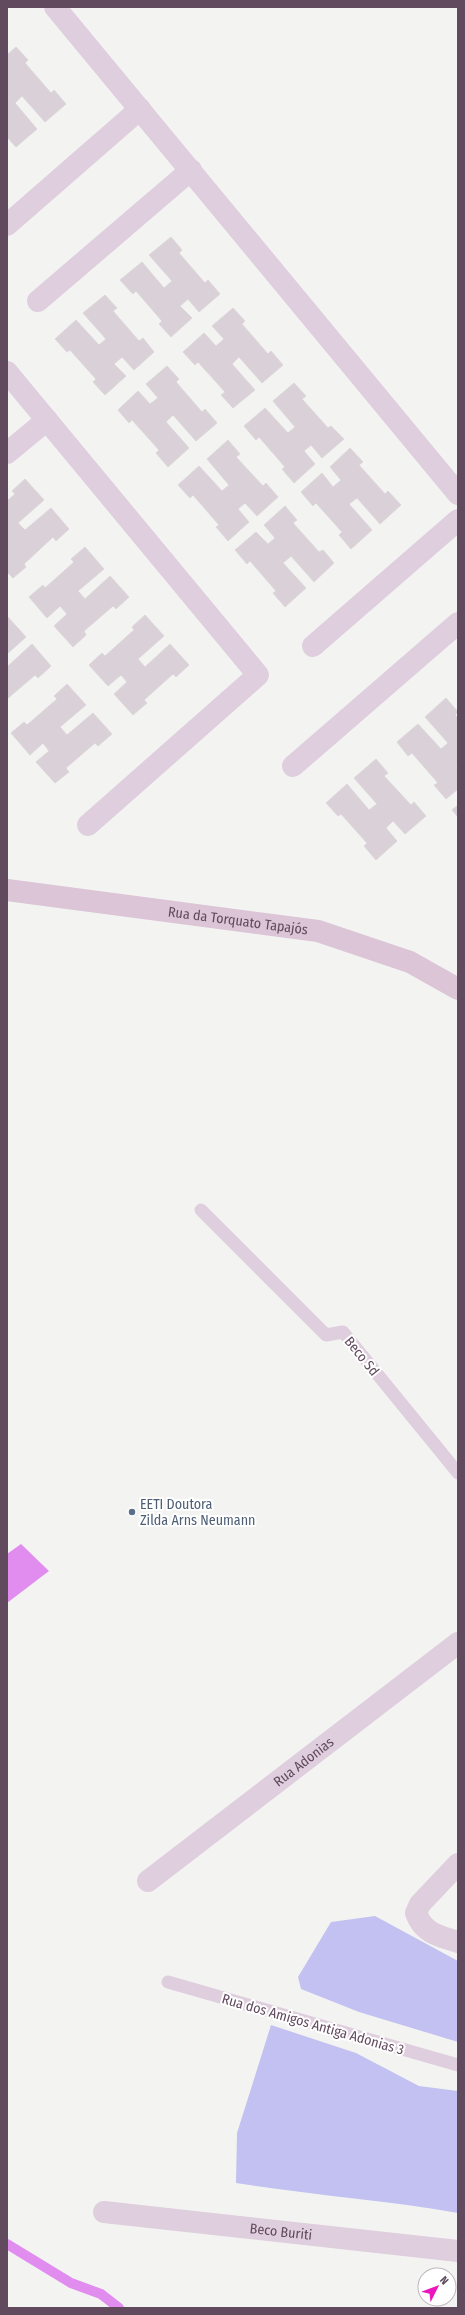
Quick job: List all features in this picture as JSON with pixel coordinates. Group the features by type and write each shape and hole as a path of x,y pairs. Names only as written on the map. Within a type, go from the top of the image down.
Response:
{"street":[{"path":"55,7 458,494"},
{"path":"7,225 140,109"},
{"path":"38,301 191,170"},
{"path":"7,372 258,675 88,825"},
{"path":"7,453 47,420"},
{"path":"313,646 458,520"},
{"path":"293,766 458,623"},
{"name":"Rua da Torquato Tapajós","path":"7,890 318,931 410,962 458,989"},
{"name":"Rua Adonias","path":"148,1880 458,1643"},
{"path":"458,1864 420,1904 416,1913 419,1923 429,1933 458,1942"},
{"name":"Beco Buriti","path":"104,2212 458,2251"}],"lane":[{"name":"Beco Sd","path":"201,1210 326,1334 343,1332 458,1473"},
{"name":"Rua dos Amigos Antiga Adonias 3","path":"168,1982 458,2065"}],"shaded area":[{"path":"21,1544 49,1571 7,1603 7,1554"},
{"path":"375,1916 458,1961 458,2042 359,2012 301,1989 298,1977 331,1922"},
{"path":"271,2025 356,2053 419,2086 458,2091 458,2213 236,2183 237,2133"}],"building":[{"path":"16,47 28,60 25,63 51,93 54,90 66,104 45,122 22,96 15,103 37,129 16,147 7,137 7,55"},
{"path":"171,237 182,250 179,253 205,283 208,280 220,294 199,312 188,299 180,306 192,318 171,337 159,324 162,321 136,291 133,294 120,280 142,262 164,288 172,281 149,255"},
{"path":"105,295 117,308 113,311 139,341 143,338 154,352 134,370 122,357 114,364 126,376 105,395 93,382 96,379 70,350 67,352 55,339 76,320 99,345 106,339 83,313"},
{"path":"233,308 245,321 242,324 268,354 271,351 283,365 262,383 239,357 232,364 255,390 233,408 221,395 225,392 198,362 195,365 183,352 204,333 216,346 224,339 212,326"},
{"path":"167,366 179,379 176,382 202,412 205,409 217,423 196,441 173,415 166,422 189,448 168,467 156,453 159,450 132,420 129,423 118,410 138,391 150,404 158,398 146,384"},
{"path":"294,383 306,396 302,399 328,428 331,426 344,439 322,458 311,445 304,451 315,464 294,483 282,469 285,467 259,437 256,440 244,426 265,408 288,433 295,427 273,401"},
{"path":"228,440 240,454 236,457 263,486 266,483 278,497 257,516 245,503 238,509 249,522 228,541 216,527 219,525 193,495 190,498 178,485 199,466 222,491 229,485 207,459"},
{"path":"350,448 363,462 359,465 385,494 388,491 401,505 380,524 357,498 349,504 372,530 351,549 339,535 342,532 316,503 313,506 301,492 322,473 333,487 341,480 330,467"},
{"path":"25,479 44,500 18,523 25,530 51,508 69,529 56,541 53,537 24,564 26,567 13,578 7,572 7,501 15,494 12,491"},
{"path":"285,506 297,520 293,523 319,552 323,550 334,563 314,582 291,556 283,563 306,588 285,607 273,593 276,591 250,561 247,564 235,550 256,532 268,544 275,538 264,525"},
{"path":"85,547 104,569 78,591 85,599 110,576 129,597 116,609 113,606 84,631 86,635 73,647 54,626 67,614 60,606 47,618 29,597 43,585 45,588 74,562 71,559"},
{"path":"145,615 164,636 138,659 145,667 170,644 189,665 176,677 173,674 144,700 147,703 133,715 114,694 127,682 121,675 108,686 89,665 102,653 105,656 134,630 132,627"},
{"path":"7,616 26,637 7,654"},
{"path":"32,644 51,666 38,678 35,675 7,699 7,667"},
{"path":"67,684 86,705 60,727 67,735 93,713 112,734 98,746 95,743 66,768 69,772 55,783 36,762 49,751 43,743 30,755 11,733 24,722 27,725 57,699 54,696"},
{"path":"446,698 458,712 455,715 458,718 458,765 456,767 458,769 458,789 446,799 434,785 438,783 412,753 408,756 397,742 418,724 441,749 448,743 425,717"},
{"path":"376,759 388,773 384,776 411,805 414,802 426,816 405,834 393,821 386,828 397,841 376,860 364,846 367,843 341,814 338,816 326,803 347,784 369,810 377,804 354,778"},
{"path":"458,805 458,817 452,810"}],"waterway":[{"path":"7,2244 71,2283 101,2294 119,2308"}],"place":[{"name":"EETI Doutora Zilda Arns Neumann","path":"132,1512"}]}
